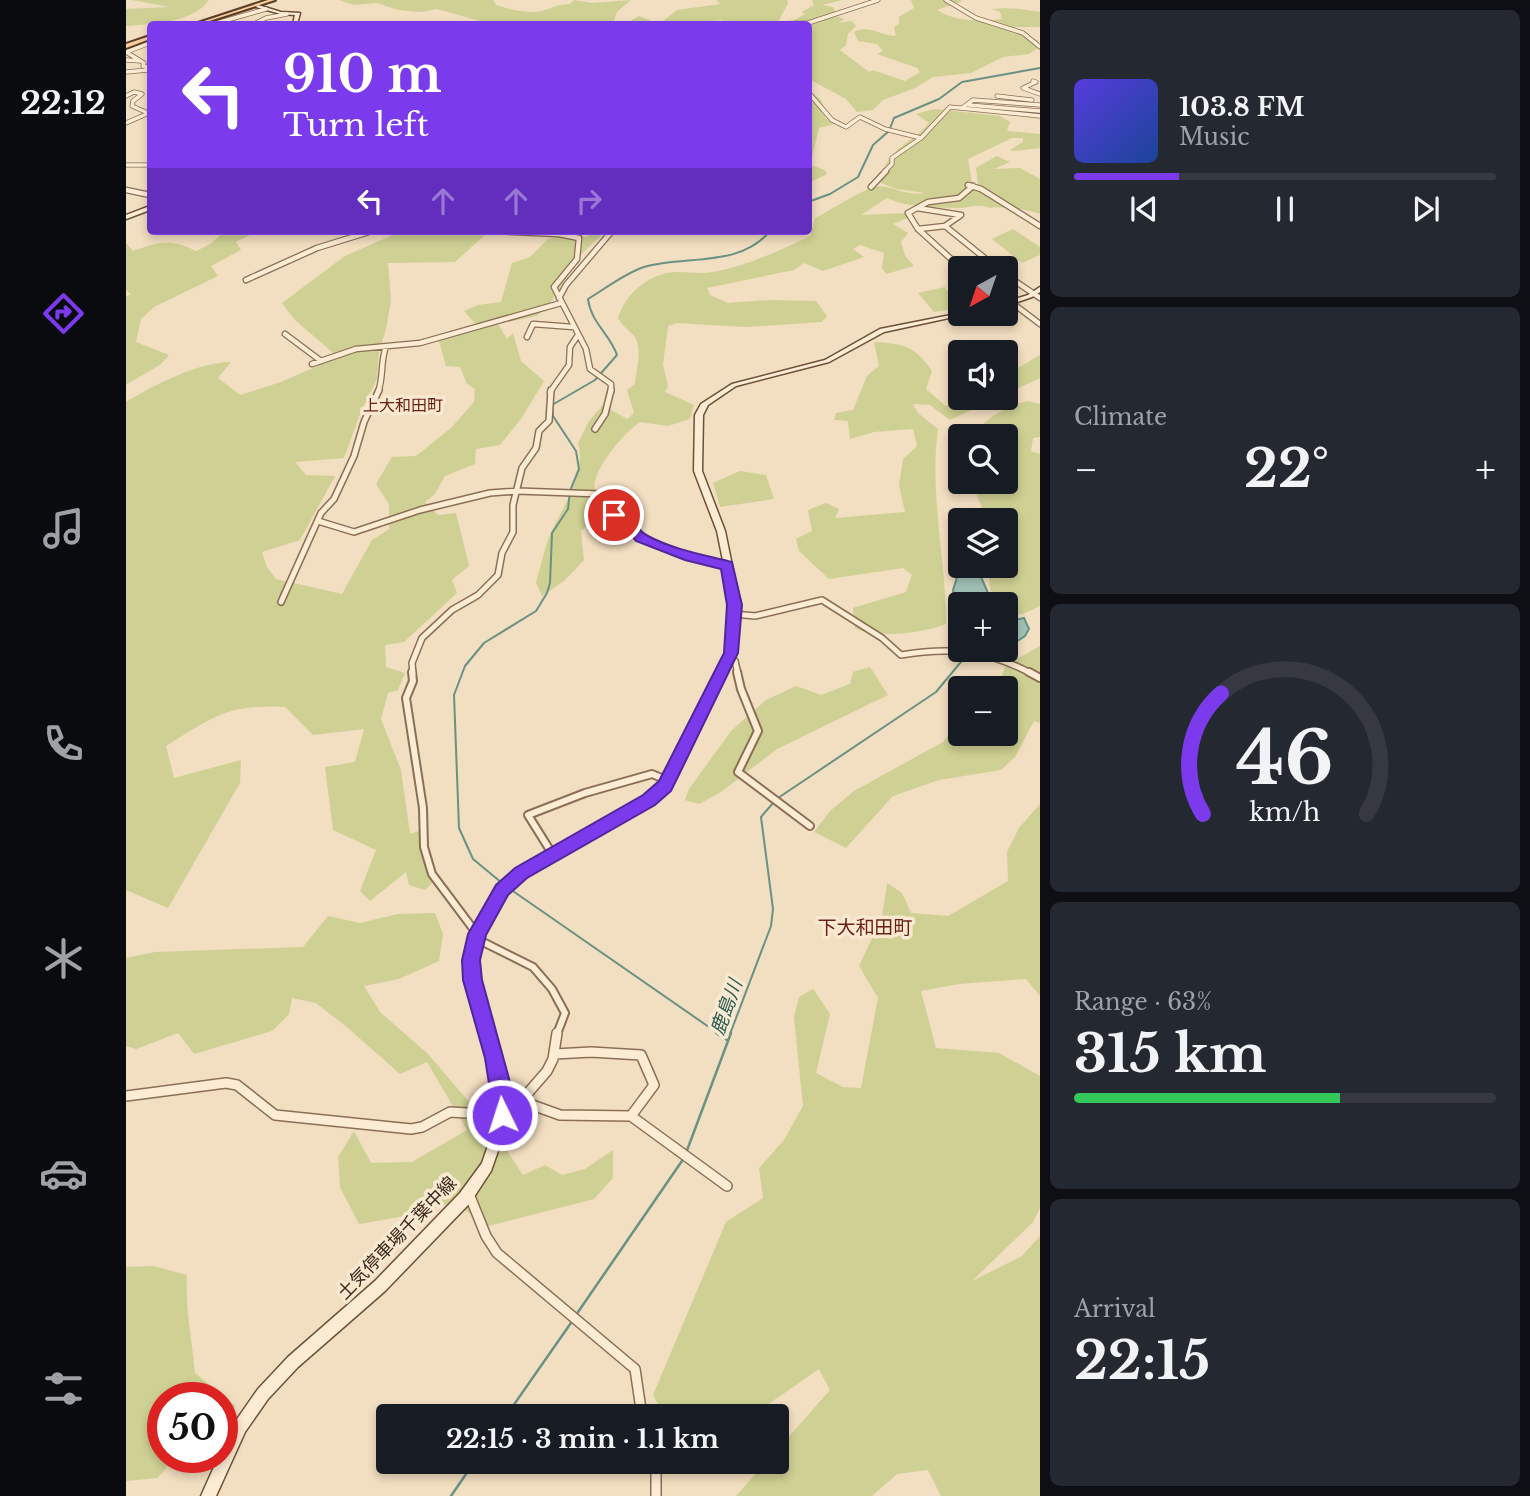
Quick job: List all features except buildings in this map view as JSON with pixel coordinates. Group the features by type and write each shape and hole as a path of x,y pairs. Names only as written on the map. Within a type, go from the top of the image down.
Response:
{"main road":[{"path":"212,21 232,17 273,0"},
{"path":"258,6 298,14 296,21"},
{"path":"126,46 147,43"},
{"path":"126,217 147,209"},
{"path":"1018,299 1038,294"},
{"name":"土気停車場千葉中線","path":"208,1496 240,1427 274,1381 380,1286 469,1194 487,1167 502,1115 501,1086 472,980 471,960 476,936 509,883 649,800 669,781 730,655 734,595 720,531 698,471 699,415 702,407 734,385 827,361 882,330 948,317"}],"street":[{"path":"812,22 878,0"},
{"path":"946,0 976,18 1023,33 1040,47"},
{"path":"249,4 258,6"},
{"path":"226,21 266,9"},
{"path":"254,12 266,18"},
{"path":"261,21 287,13"},
{"path":"243,16 251,21"},
{"path":"232,17 238,21"},
{"path":"147,44 126,52 142,61 143,66 147,68"},
{"path":"126,60 142,61"},
{"path":"126,69 147,69"},
{"path":"964,106 973,100 1033,101 1040,94 1023,88 1036,82 1033,81"},
{"path":"1029,90 1020,94 1040,105"},
{"path":"126,96 134,92 142,94 133,101 132,106 147,112"},
{"path":"997,96 997,93 1007,94"},
{"path":"812,95 828,119 836,124 846,127 860,117 885,129 921,138"},
{"path":"997,96 1033,101"},
{"path":"997,96 999,113"},
{"path":"1033,101 1034,116"},
{"path":"964,106 999,113 1040,116"},
{"path":"871,187 892,164 892,158 921,138 950,107 998,107 1040,111"},
{"path":"126,123 147,114"},
{"path":"126,165 147,165"},
{"path":"948,256 918,229 908,213 930,202 961,198 969,194 970,186 1040,226"},
{"path":"126,190 147,194"},
{"path":"917,208 961,215 945,226 918,229"},
{"path":"945,226 982,256"},
{"path":"246,279 317,248 359,235"},
{"path":"567,235 580,240 577,259 554,285 573,327 590,354 592,371 611,384 612,399 603,421 596,429"},
{"path":"560,301 566,285 609,235"},
{"path":"1018,282 1038,294"},
{"path":"312,364 356,349 420,343 560,301"},
{"path":"1018,309 1040,324"},
{"path":"527,337 533,324 573,327"},
{"path":"285,334 321,361"},
{"path":"126,1096 226,1083 237,1085 275,1115 398,1129 422,1127 450,1112 502,1115 521,1101 547,1071 555,1054 555,1040 565,1013 552,989 533,967 476,936 432,874 424,848 423,808 406,698 413,681 412,663 422,638 452,610 478,595 498,575 502,553 513,532 513,505 524,462 536,448 539,431 548,421 550,392 569,365 570,347 578,335"},
{"path":"281,602 318,521 334,499 354,456 364,422 380,387 383,372 381,360 386,347"},
{"path":"318,521 354,532 420,510 490,493 518,491 600,495 599,508 629,522 641,538 690,557 727,566"},
{"path":"734,614 755,615 822,600 882,638 901,654 939,649 1005,659 1040,678"},
{"path":"730,655 735,660 741,689 758,724 756,737 738,772 810,826"},
{"path":"553,855 528,815 585,793 652,774 669,781"},
{"path":"555,1054 592,1052 641,1055 654,1085 631,1116"},
{"path":"521,1101 560,1115 631,1116 727,1186"},
{"path":"469,1194 486,1236 497,1253 635,1369 640,1378 638,1404"},
{"path":"656,1474 656,1496"}],"green space":[{"path":"132,0 209,0 202,8 183,18 126,26 126,9 169,7"},
{"path":"339,0 493,0 496,5 531,12 570,4 574,0 592,3 631,0 617,12 614,21 480,21 437,9 422,12 398,10 377,3 354,5"},
{"path":"716,0 787,0 788,3 779,21 663,21 677,10 720,4"},
{"path":"812,0 842,0 822,5 833,7 837,16 844,19 839,23 851,21 856,26 848,34 846,45 840,50 869,72 873,70 905,81 920,72 917,68 877,54 883,51 877,44 858,41 854,32 864,29 896,36 894,27 899,24 899,17 914,8 911,0 963,1 937,10 952,17 969,20 1002,19 1000,12 991,9 1010,8 1040,12 1040,27 1016,27 1013,31 1038,40 1040,47 1029,54 1003,57 971,73 933,77 915,88 883,100 873,110 857,112 846,99 812,81 812,21 793,21 814,5"},
{"path":"639,16 652,21 630,21"},
{"path":"812,94 821,100 825,118 834,124 819,128 812,157"},
{"path":"935,109 1000,116 1010,122 1007,131 1040,134 1040,148 1010,150 1023,142 1023,138 1012,138 968,159 972,183 978,185 976,168 997,156 1010,162 994,169 1020,168 1040,179 1040,214 1000,207 921,206 887,198 861,215 908,213 912,216 893,224 908,233 901,242 905,256 914,266 886,274 882,268 884,253 860,245 853,249 864,257 823,271 804,263 794,270 707,288 710,295 728,303 816,301 827,316 822,322 745,327 677,323 668,326 663,364 668,386 665,392 694,405 690,419 668,426 640,422 618,443 597,474 595,492 605,506 601,515 581,531 584,560 565,580 542,596 536,583 543,556 576,481 580,456 578,443 589,421 603,405 627,419 634,413 627,390 635,384 638,346 634,336 618,318 629,297 641,285 663,274 707,273 726,269 787,247 812,235 815,218 870,189 887,187 911,193 925,193 897,189 881,183 887,162 929,123 916,114"},
{"path":"812,165 825,170 827,174 812,182"},
{"path":"1013,229 1040,247 1040,255 1022,263 1018,256 1013,256 992,239"},
{"path":"220,235 250,235 236,242 241,250 211,266 218,276 154,307 141,319 136,342 169,355 161,364 126,385 126,297 131,294 126,290 126,243 133,251 150,245 172,243 196,251"},
{"path":"393,235 485,235 455,262 388,263 391,300 379,352 377,379 360,414 344,458 295,462 306,475 335,476 300,540 262,552 267,567 276,579 342,594 372,540 389,529 389,504 376,484 392,457 416,456 451,428 474,402 475,389 467,384 460,367 446,366 439,341 479,328 464,311 478,305 501,302 512,263 530,257 548,239 602,235 578,257 552,301 537,316 498,324 507,339 513,333 521,361 544,381 521,419 500,445 476,449 475,464 445,476 435,494 425,502 438,515 456,513 469,566 452,580 457,593 404,642 385,645 386,667 405,673 398,690 388,693 381,719 401,770 410,834 422,830 434,881 425,890 409,885 406,872 370,901 360,891 376,850 333,830 325,767 355,762 364,729 313,735 285,707 249,708 221,714 166,746 174,778 241,760 240,783 168,908 126,890 126,402 191,370 218,363 231,362 218,378 240,395 281,382 338,357 295,320 282,303 345,256"},
{"path":"945,287 948,292 948,310 934,312 918,293"},
{"path":"874,342 908,348 920,356 932,371 926,389 946,406 948,405 948,410 971,410 950,420 930,405 913,404 918,413 938,429 935,478 946,624 914,632 887,634 855,628 853,608 906,592 912,575 903,568 829,579 799,551 796,539 812,531 808,510 826,503 839,509 835,518 905,512 899,485 903,459 917,446 913,429 874,432 850,439 848,421 834,420 836,413 853,410 867,376 879,366"},
{"path":"1040,355 1040,378 1018,388 1018,368"},
{"path":"1027,401 1040,404 1040,437 1033,438 1031,451 1040,454 1040,606 1018,615 1018,592 991,592 989,578 1018,578 1018,508 982,508 976,494 1018,494 1018,424 983,424 1004,410 1018,410 1018,405"},
{"path":"740,471 766,475 774,499 720,507 713,483"},
{"path":"1040,646 1040,723 1034,721 1015,757 1001,770 939,780 893,796 846,848 814,832 830,811 854,791 943,742 948,735 948,746 1018,746 1018,676 1002,676 1006,665 1018,662 1018,658"},
{"path":"870,667 888,695 777,749 721,792 699,804 685,800 689,789 731,731 766,700 796,686 821,695 850,684 853,672"},
{"path":"1040,804 1040,996 1026,979 959,984 921,991 936,1048 999,1053 1040,1076 1040,1208 1033,1222 972,1281 1022,1256 1040,1236 1040,1496 941,1496 928,1470 897,1474 872,1496 736,1496 755,1474 789,1474 789,1436 830,1390 819,1369 768,1404 658,1404 653,1395 726,1222 763,1198 759,1168 784,1140 803,1106 794,1017 799,997 813,989 830,1014 816,1073 843,1087 861,1088 878,998 859,966 882,917 887,883 902,893 911,913 948,916 1008,881 1007,852 1019,828"},
{"path":"435,913 443,934 439,961 399,979 364,986 380,1012 428,1054 494,1131 523,1175 545,1165 562,1175 585,1169 613,1150 613,1178 594,1199 488,1226 453,1202 422,1213 359,1224 340,1187 338,1157 354,1131 371,1163 412,1162 467,1130 427,1062 400,1074 316,1003 292,998 289,1014 272,1031 194,1054 178,1033 136,1049 126,1046 126,958 155,952 303,947 328,916 360,923 398,914"},
{"path":"153,1266 187,1275 195,1373 206,1382 147,1382 147,1473 162,1473 158,1478 126,1481 126,1267"}],"shaded area":[{"path":"957,578 981,578 988,592 953,592"},
{"path":"1024,618 1029,629 1018,641 1018,619"}],"waterway":[{"path":"812,201 830,194 858,177 873,145 889,131 894,118 939,99 962,82 1040,68"},
{"path":"502,883 473,859 459,828 454,695 465,666 484,643 536,611 547,593 550,583 552,533 568,509 570,491 579,469 576,451 553,416 552,405 595,380 617,355 593,315 588,299 622,277 644,267 728,255 743,251 766,235"},
{"name":"鹿島川","path":"778,798 936,692 961,662"},
{"name":"鹿島川","path":"730,1034 771,926 773,909 761,817 774,802"},
{"path":"510,889 719,1034"},
{"path":"716,1033 727,1040"},
{"name":"鹿島川","path":"686,1153 731,1033"},
{"name":"鹿島川","path":"576,1315 684,1158"},
{"name":"鹿島川","path":"514,1404 573,1320"},
{"name":"鹿島川","path":"451,1496 466,1474"}],"district":[{"name":"上大和田町","path":"403,405"},
{"name":"下大和田町","path":"865,927"}],"route":[{"path":"502,1115 501,1086 495,1058 472,980 472,950 477,934 502,890 521,873 659,793 679,763 731,653 734,595 727,566 690,557 641,538 629,522 614,515"}]}
